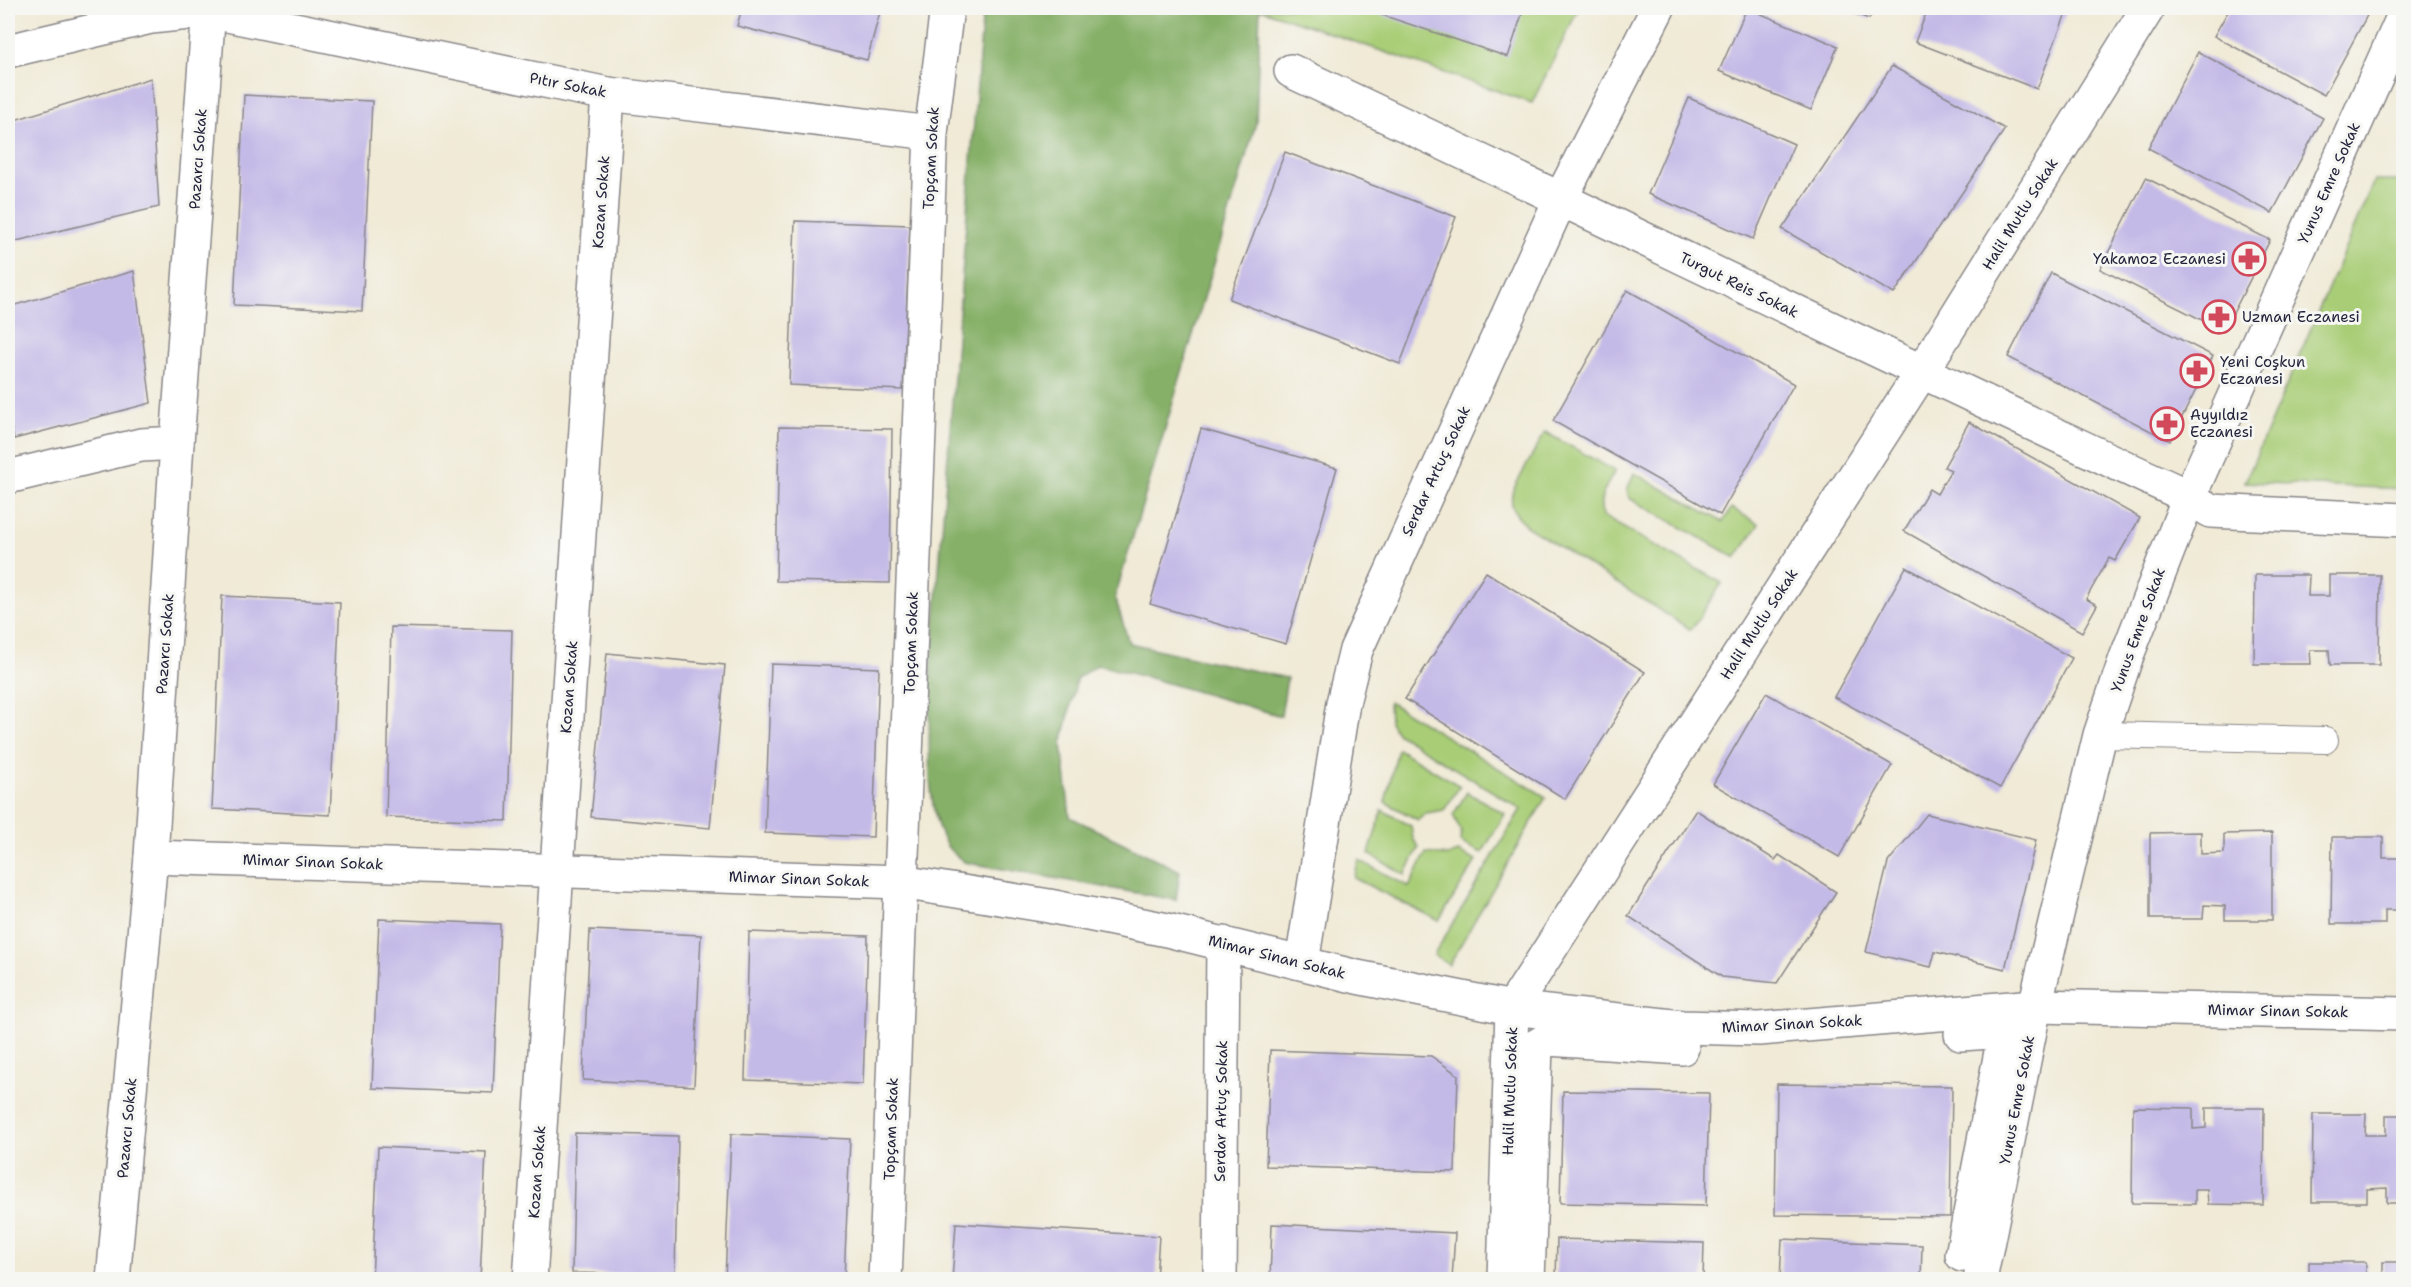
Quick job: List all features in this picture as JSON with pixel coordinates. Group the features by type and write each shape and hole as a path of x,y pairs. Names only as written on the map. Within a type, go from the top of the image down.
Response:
{"street":[{"name":"Topçam Sokak","path":"885,1280 931,133 947,8"},
{"name":"Serdar Artuç Sokak","path":"1302,963 1343,703 1356,650 1561,198 1658,8"},
{"name":"Halil Mutlu Sokak","path":"1504,1280 1512,1008 1921,373 2148,8"},
{"name":"Pıtır Sokak","path":"8,51 151,17 208,9 608,94 931,133"},
{"name":"Pazarcı Sokak","path":"113,1280 151,857 177,443 208,9"},
{"name":"Yunus Emre Sokak","path":"1980,1280 2035,1006 2100,735 2126,658 2189,497 2403,15"},
{"name":"Turgut Reis Sokak","path":"1291,71 1561,198 1921,373 2189,497 2211,511 2403,520"},
{"name":"Kozan Sokak","path":"530,1280 608,94"},
{"path":"8,477 141,444 177,443"},
{"name":"Mimar Sinan Sokak","path":"151,857 901,882 1049,906 1222,943 1376,981 1512,1008 1682,1027 1759,1029 2035,1006 2403,1014"},
{"name":"Serdar Artuç Sokak","path":"1220,1280 1222,943"},
{"path":"1528,1280 1536,1046 1548,1039 1758,1051 2005,1030 1958,1280"}],"lane":[{"path":"2100,735 2325,740"}],"green space":[{"path":"983,8 1260,8 1256,123 1115,597 1129,643 1287,678 1281,716 1097,665 1077,678 1062,744 1070,817 1180,871 1176,900 964,862 947,846 939,830 934,811 929,745 930,684"},
{"path":"1260,8 1579,8 1532,103"},
{"path":"2374,181 2403,181 2403,489 2245,482"},
{"path":"1545,432 1615,471 1601,499 1604,517 1722,583 1691,630 1526,526 1519,518 1512,506 1513,490"},
{"path":"1634,473 1723,522 1731,508 1759,524 1736,558 1629,498 1627,490"},
{"path":"1389,702 1546,797 1449,965 1434,955 1521,809 1398,734 1390,722"},
{"path":"1398,749 1460,786 1444,810 1426,813 1418,820 1385,802"},
{"path":"1467,792 1505,814 1482,853 1460,842 1461,831 1453,815"},
{"path":"1382,810 1411,826 1413,839 1419,847 1405,875 1369,854"},
{"path":"1458,852 1476,861 1439,921 1354,878 1359,860 1409,887 1426,853 1448,856"}],"building":[{"path":"742,8 881,8 867,60 737,26"},
{"path":"1361,8 1524,8 1508,57"},
{"path":"1747,8 1838,46 1811,110 1719,71"},
{"path":"1840,8 1874,8 1869,19"},
{"path":"1928,8 2068,8 2037,89 1915,42"},
{"path":"2230,8 2371,8 2324,95 2214,36"},
{"path":"2198,52 2323,118 2272,213 2148,148"},
{"path":"1892,66 2005,129 1894,294 1782,229"},
{"path":"151,78 159,207 8,243 8,122"},
{"path":"244,95 372,101 362,311 234,305"},
{"path":"1689,98 1794,144 1753,239 1648,194"},
{"path":"1285,152 1456,217 1400,364 1229,299"},
{"path":"2146,178 2270,240 2224,331 2100,269"},
{"path":"795,221 910,225 903,390 789,385"},
{"path":"134,271 151,403 14,439 8,414 8,307"},
{"path":"2051,273 2213,356 2170,441 2008,357"},
{"path":"1627,290 1794,384 1720,515 1553,421"},
{"path":"1969,422 2140,518 2115,561 2109,558 2086,599 2097,605 2082,632 1904,531 1929,489 1937,494 1951,470 1944,467"},
{"path":"779,427 892,429 890,583 776,581"},
{"path":"1201,429 1337,468 1286,644 1150,604"},
{"path":"1906,567 2072,658 2000,788 1834,697"},
{"path":"1486,572 1645,672 1565,799 1405,699"},
{"path":"2255,575 2309,575 2308,596 2329,596 2329,575 2380,575 2379,665 2330,665 2329,650 2310,650 2311,664 2254,664"},
{"path":"222,596 340,602 330,815 212,809"},
{"path":"391,627 512,630 507,821 386,817"},
{"path":"607,653 725,665 710,828 591,817"},
{"path":"771,664 879,668 873,837 765,833"},
{"path":"1766,693 1892,765 1839,857 1713,784"},
{"path":"1696,810 1775,860 1779,855 1836,892 1777,983 1722,977 1628,916"},
{"path":"1927,814 2036,840 2005,969 1935,952 1931,967 1866,952 1888,862"},
{"path":"2201,832 2201,854 2224,853 2224,834 2272,833 2272,920 2225,920 2225,906 2204,905 2203,919 2150,919 2150,833"},
{"path":"2332,837 2383,837 2383,858 2404,858 2404,910 2385,910 2385,924 2331,924"},
{"path":"379,919 500,924 493,1093 372,1088"},
{"path":"590,930 701,935 694,1086 583,1080"},
{"path":"749,932 868,936 863,1084 745,1080"},
{"path":"1270,1050 1431,1056 1458,1075 1455,1172 1266,1166"},
{"path":"1777,1084 1952,1086 1950,1217 1775,1215"},
{"path":"1563,1091 1709,1093 1706,1206 1560,1203"},
{"path":"2133,1107 2193,1108 2193,1129 2206,1128 2206,1108 2264,1108 2263,1205 2208,1204 2207,1190 2195,1190 2195,1204 2132,1203"},
{"path":"2313,1114 2366,1114 2365,1135 2386,1135 2386,1115 2404,1115 2404,1203 2387,1203 2387,1188 2367,1189 2367,1202 2312,1202"},
{"path":"575,1133 678,1136 675,1275 572,1273"},
{"path":"731,1134 850,1139 844,1280 725,1280"},
{"path":"378,1147 486,1152 480,1280 372,1280"},
{"path":"956,1223 1159,1236 1156,1280 952,1280"},
{"path":"1272,1224 1455,1233 1452,1280 1270,1280"},
{"path":"1557,1239 1704,1243 1703,1280 1556,1280"},
{"path":"1782,1239 1922,1245 1921,1280 1780,1280"},
{"path":"2309,1262 2366,1262 2366,1280 2309,1280"},
{"path":"2383,1262 2404,1262 2404,1280 2383,1280"}],"place":[{"name":"Yakamoz Eczanesi","path":"2249,259"},
{"name":"Uzman Eczanesi","path":"2219,317"},
{"name":"Yeni Coşkun Eczanesi","path":"2197,371"},
{"name":"Ayyıldız Eczanesi","path":"2167,424"}]}
